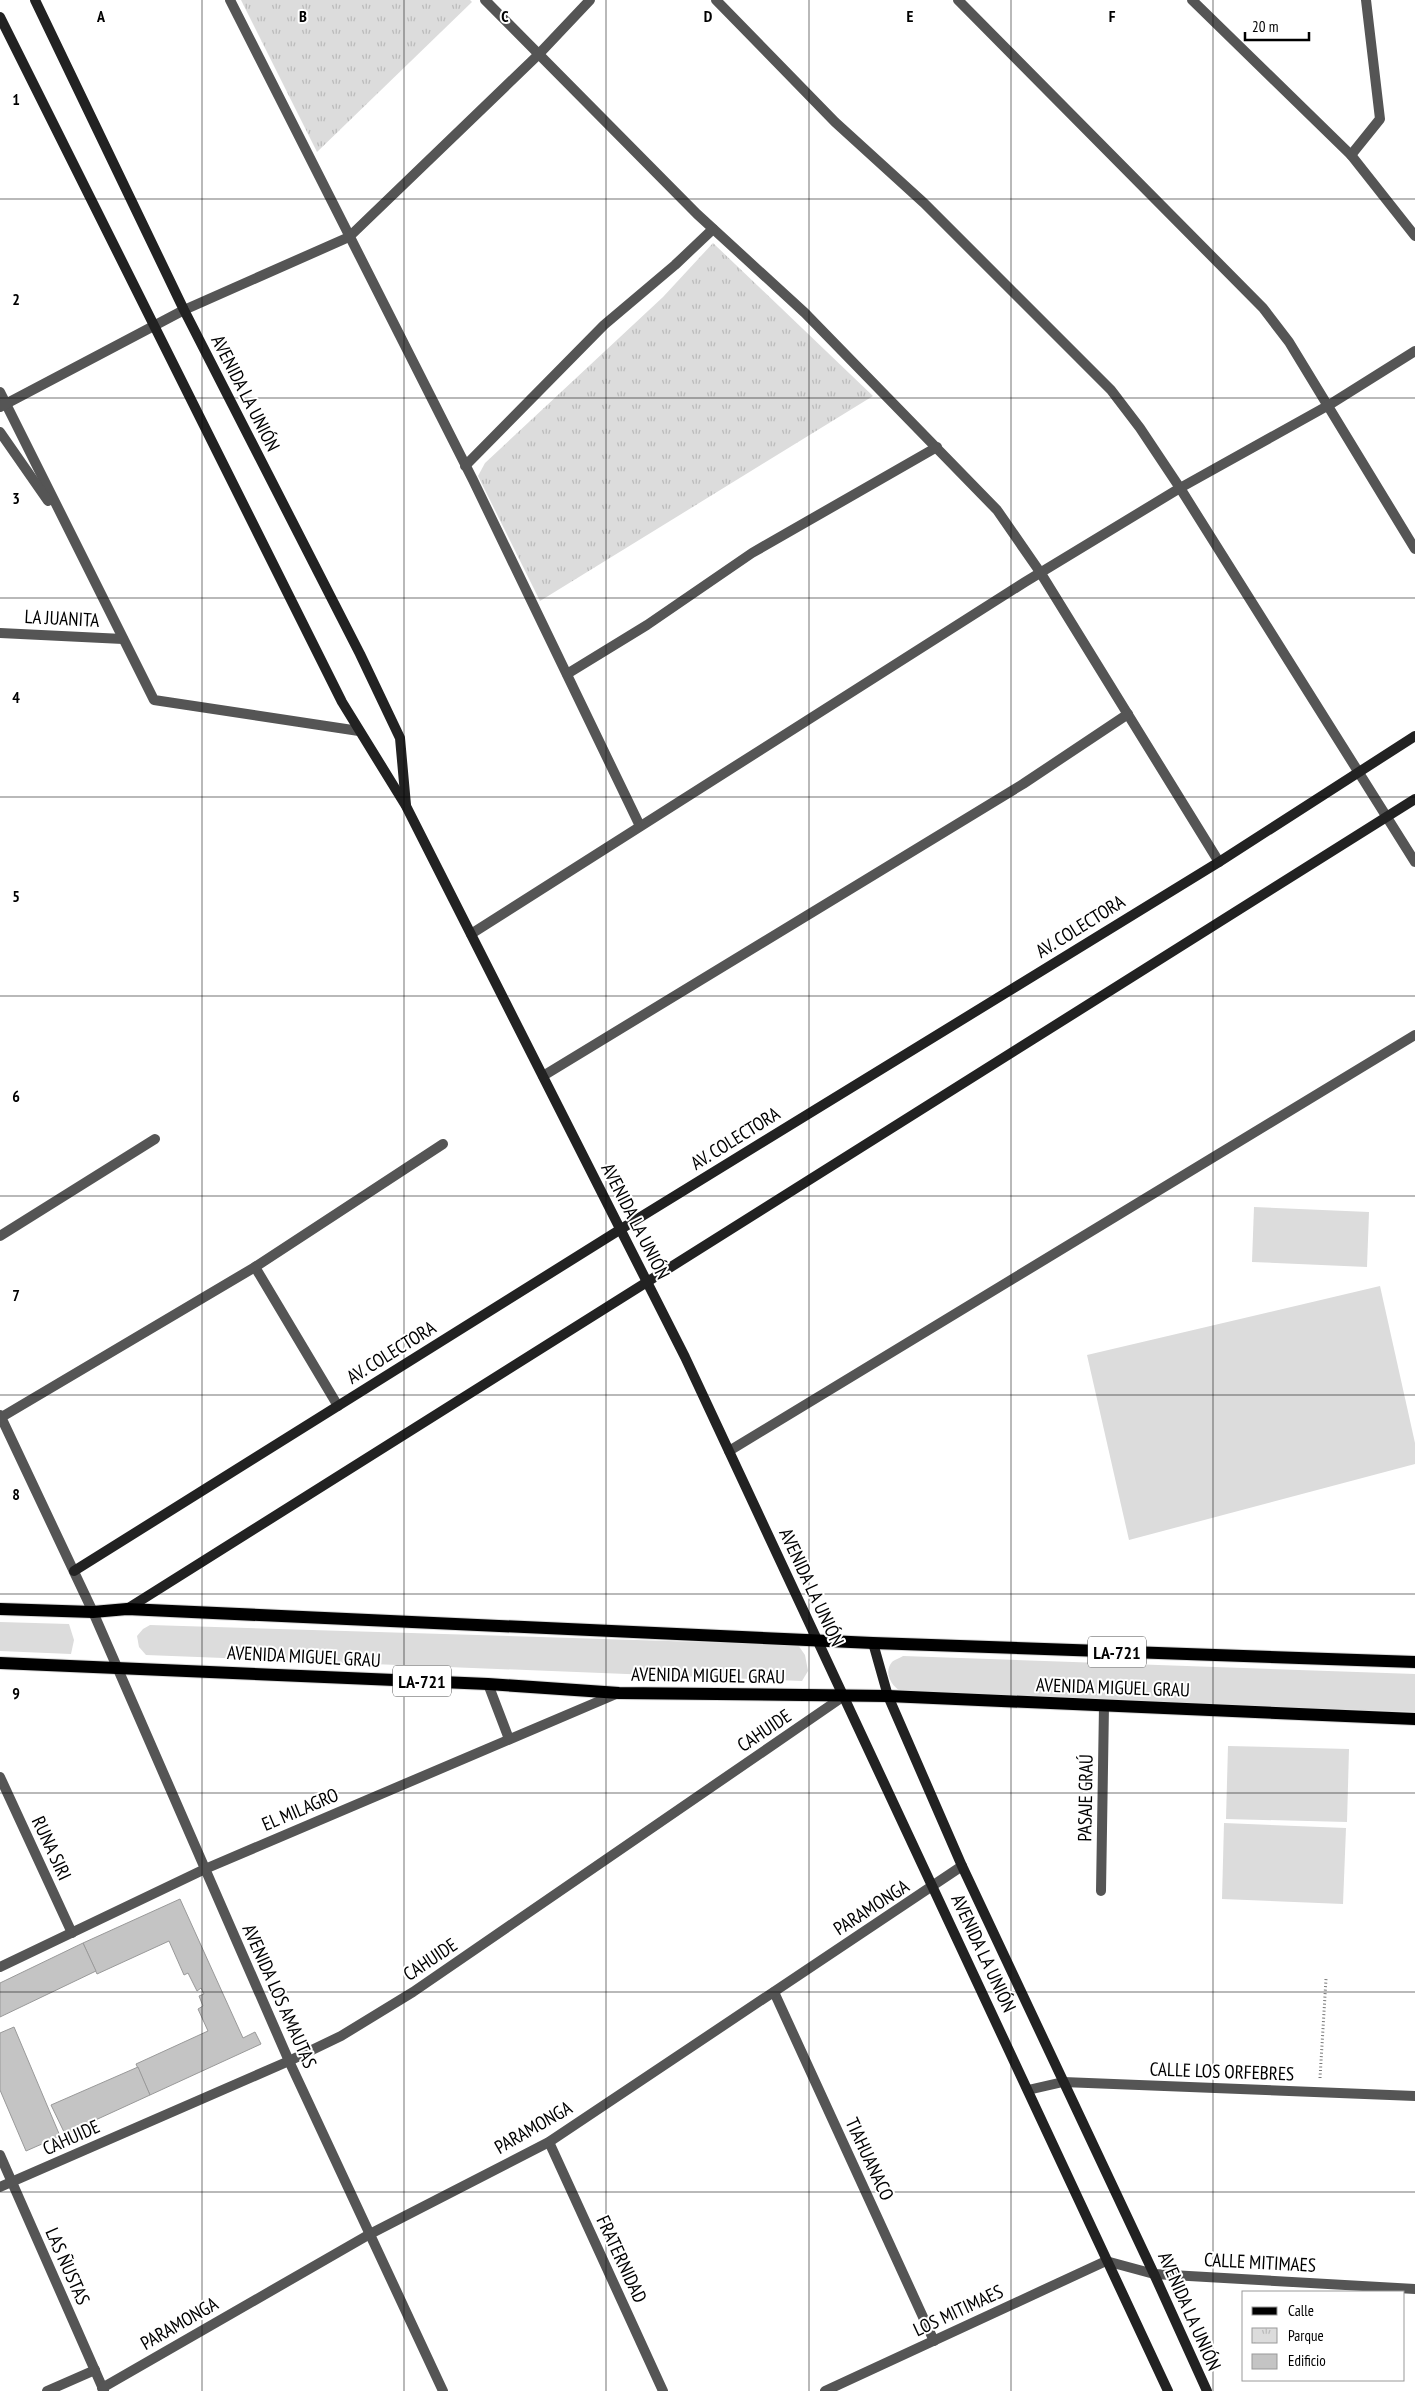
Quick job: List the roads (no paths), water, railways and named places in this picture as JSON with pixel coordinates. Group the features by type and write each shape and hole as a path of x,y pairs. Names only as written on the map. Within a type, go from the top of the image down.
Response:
{"main road":[{"name":"AVENIDA MIGUEL GRAU","path":"0,1609 94,1612 127,1609 818,1641 1415,1662"},
{"name":"AVENIDA MIGUEL GRAU","path":"0,1663 488,1684 619,1692 888,1696 1415,1719"}],"street":[{"name":"AVENIDA LA UNIÓN","path":"35,0 184,310 356,645 400,738 406,806"},
{"path":"230,0 465,466 568,674 640,826"},
{"path":"485,0 714,229 805,313 997,510 1040,572 1219,862"},
{"path":"3,405 184,310 349,236 538,55 590,0"},
{"path":"716,0 835,122 924,203 1111,390 1140,428 1180,488 1388,816 1415,862"},
{"path":"958,0 1263,308 1289,342 1329,405 1415,549"},
{"path":"1192,0 1351,155 1415,236"},
{"path":"1351,155 1380,119 1366,0"},
{"name":"AVENIDA LA UNIÓN","path":"0,17 338,693 359,731 406,806 648,1283 934,1886 1106,2261 1168,2391"},
{"path":"465,466 604,325 714,229"},
{"path":"471,934 1040,572 1180,488 1329,405 1415,351"},
{"path":"0,392 3,405 154,700 359,731"},
{"path":"0,432 68,529"},
{"path":"568,674 647,625 752,553 937,447"},
{"name":"LA JUANITA","path":"0,632 123,639"},
{"path":"543,1076 1023,784 1128,714"},
{"name":"AV. COLECTORA","path":"74,1571 621,1229 1219,862 1415,736"},
{"path":"127,1609 1415,799"},
{"path":"729,1451 1415,1035"},
{"path":"0,1236 155,1139"},
{"path":"0,1417 255,1267 443,1144"},
{"path":"255,1267 338,1406"},
{"name":"AVENIDA LOS AMAUTAS","path":"0,1417 94,1612 289,2061 442,2388"},
{"name":"AVENIDA LA UNIÓN","path":"873,1643 888,1696 962,1866 1154,2274 1206,2391"},
{"path":"488,1684 509,1739"},
{"name":"EL MILAGRO","path":"0,1967 205,1869 619,1692"},
{"name":"CAHUIDE","path":"0,2187 289,2061 341,2036 413,1992 844,1696"},
{"name":"PASAJE GRAÚ","path":"1101,1891 1104,1706"},
{"name":"RUNA SIRI","path":"0,1777 72,1933"},
{"name":"PARAMONGA","path":"103,2389 370,2234 549,2142 962,1866"},
{"name":"TIAHUANACO","path":"774,1992 934,2340"},
{"name":"CALLE LOS ORFEBRES","path":"1028,2090 1063,2082 1415,2096"},
{"name":"FRATERNIDAD","path":"549,2142 663,2391"},
{"name":"LAS ÑUSTAS","path":"0,2155 103,2389"},
{"name":"LOS MITIMAES","path":"825,2391 1106,2261"},
{"name":"CALLE MITIMAES","path":"1106,2261 1154,2274 1415,2289"},
{"path":"47,2391 95,2370"},
{"path":"430,2391 442,2388"}]}
